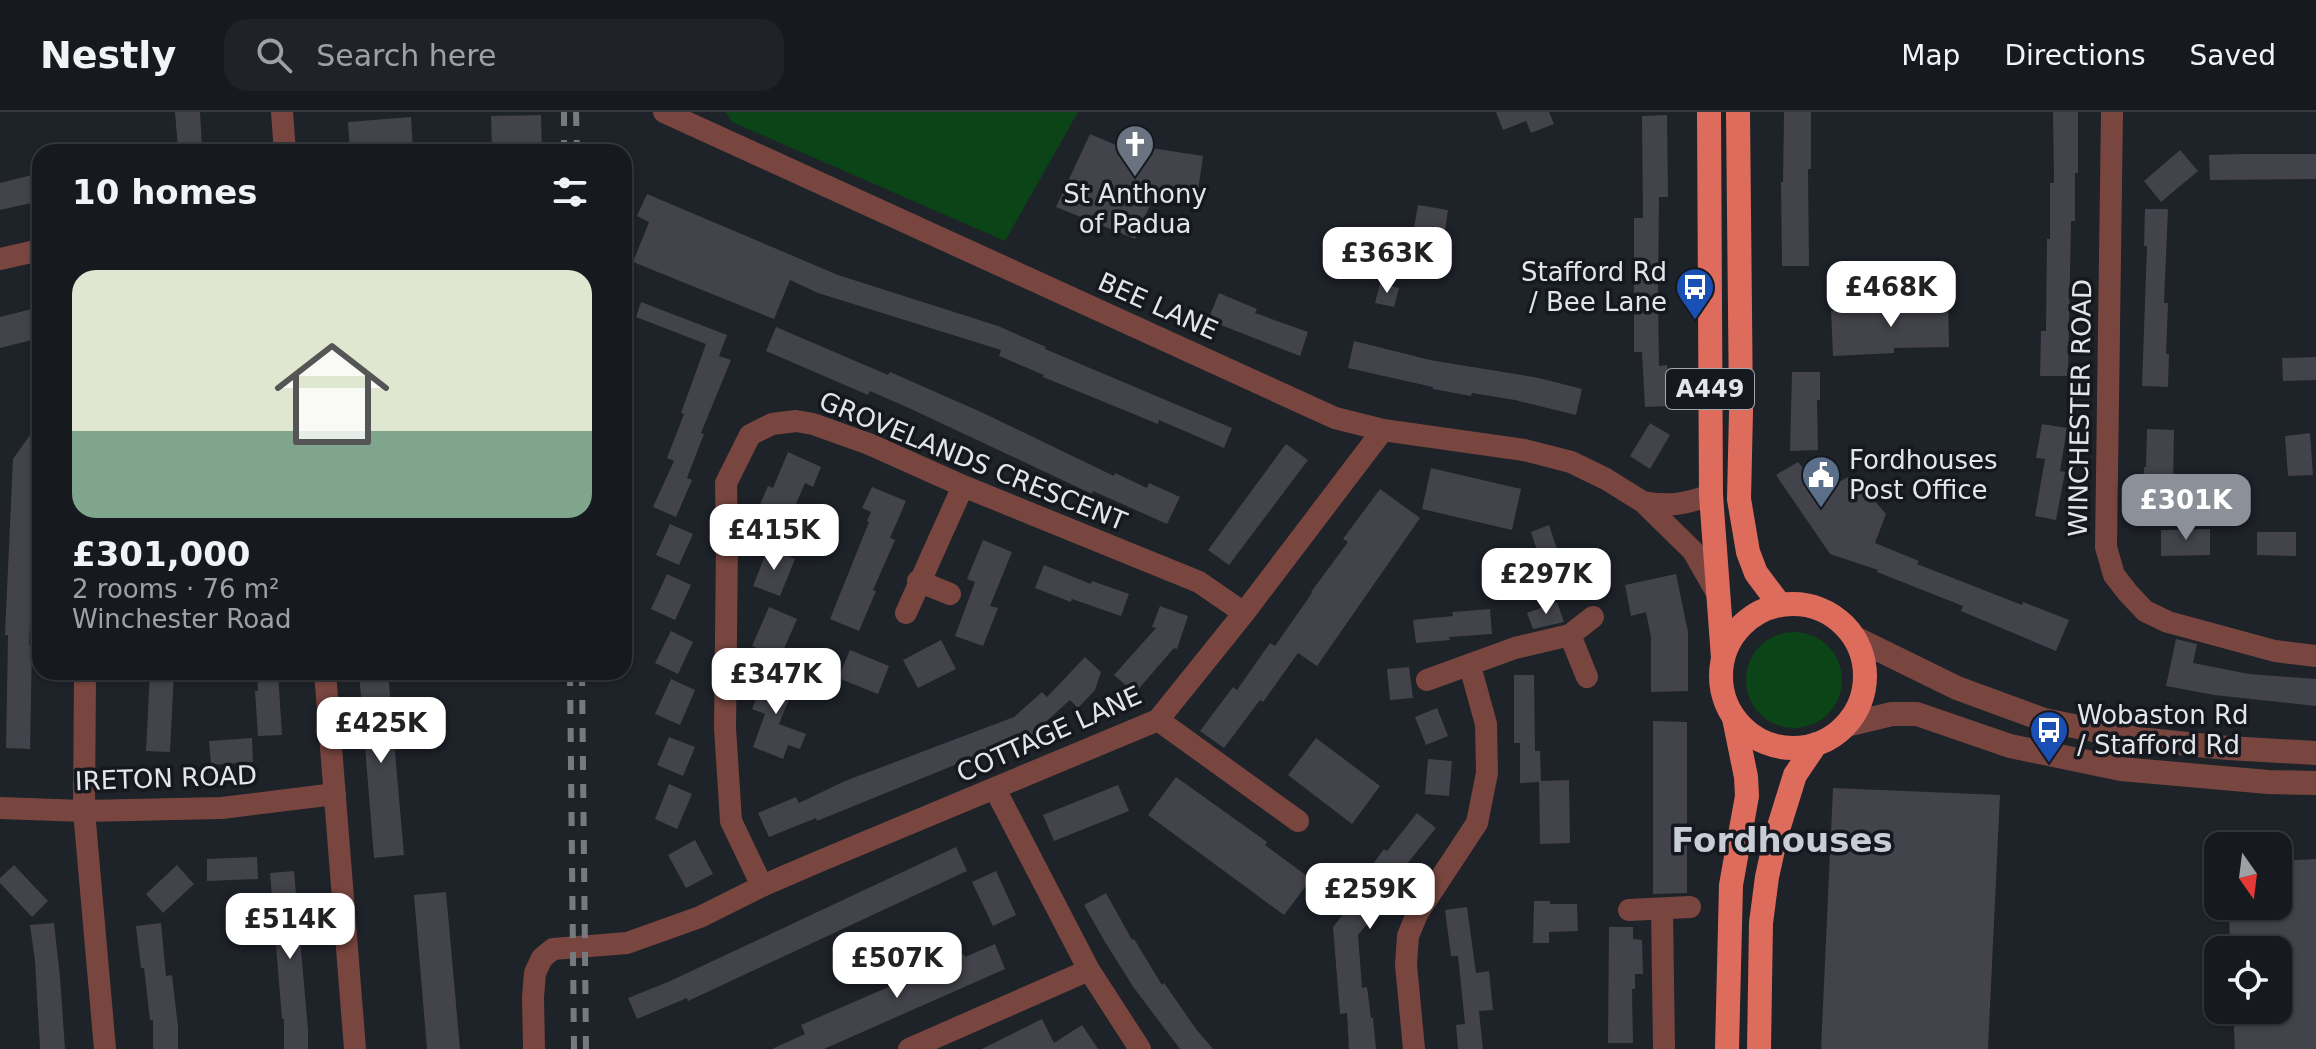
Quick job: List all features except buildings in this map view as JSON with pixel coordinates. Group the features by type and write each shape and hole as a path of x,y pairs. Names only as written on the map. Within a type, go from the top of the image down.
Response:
{"highway":[{"name":"A449","path":"1709,112 1711,495 1723,658 1721,678 1724,699 1734,718 1747,796 1731,885 1727,1049"},
{"name":"A449","path":"1738,112 1739,499 1748,552 1756,573 1780,605"},
{"path":"1723,658 1731,639 1744,623 1760,612 1780,605 1797,604 1814,607 1844,624 1855,638 1863,657 1865,677 1856,714 1827,740 1793,748 1771,744 1750,734 1734,718"},
{"path":"1759,1049 1761,923 1767,877 1795,775 1816,744"}],"street":[{"name":"BEE LANE","path":"664,112 1335,418 1383,430 1540,453 1571,462 1643,502 1693,551 1717,593"},
{"name":"WINCHESTER ROAD","path":"2112,112 2106,547 2114,575 2145,611 2168,622 2275,651 2316,656"},
{"path":"281,114 284,144"},
{"path":"0,259 32,252"},
{"name":"GROVELANDS CRESCENT","path":"762,886 731,821 725,728 726,483 750,435 772,424 796,421 869,444 963,486 1199,582 1244,613"},
{"name":"COTTAGE LANE","path":"534,1049 535,973 542,958 553,949 627,943 700,917 762,886 1158,720 1383,430"},
{"path":"906,613 963,486"},
{"name":"BEE LANE","path":"1643,502 1677,505 1711,495"},
{"path":"918,581 950,594"},
{"path":"1427,680 1515,648 1570,635 1593,617"},
{"path":"1570,635 1587,677"},
{"path":"1855,638 1957,688 2044,720 2138,739 2316,753"},
{"path":"1414,1049 1406,965 1408,936 1417,914 1477,823 1487,773 1486,724 1470,666"},
{"path":"85,680 84,811 105,1049"},
{"path":"326,680 355,1049"},
{"path":"1846,725 1892,714 1917,714 2010,746 2121,769 2268,782 2316,783"},
{"path":"1158,720 1298,821"},
{"path":"995,789 1089,970 1140,1049"},
{"name":"IRETON ROAD","path":"0,808 84,811 222,808 335,794"},
{"path":"1629,910 1690,907"},
{"path":"1662,909 1664,1049"},
{"path":"909,1049 1089,970"}],"green space":[{"path":"726,112 1078,112 1005,241 732,122"},
{"path":"1794,632 1812,636 1828,646 1838,662 1842,680 1838,698 1828,714 1812,724 1794,728 1776,724 1760,714 1750,698 1746,680 1750,662 1760,646 1776,636"}],"railway":[{"path":"564,112 564,144"},
{"path":"576,112 577,144"},
{"path":"570,680 574,1049"},
{"path":"582,680 586,1049"}],"place":[{"name":"St Anthony of Padua","path":"1135,178"},
{"name":"Stafford Rd / Bee Lane","path":"1695,321"},
{"name":"Fordhouses Post Office","path":"1821,509"},
{"name":"Wobaston Rd / Stafford Rd","path":"2049,764"}],"district":[{"name":"Fordhouses","path":"1782,840"}]}
